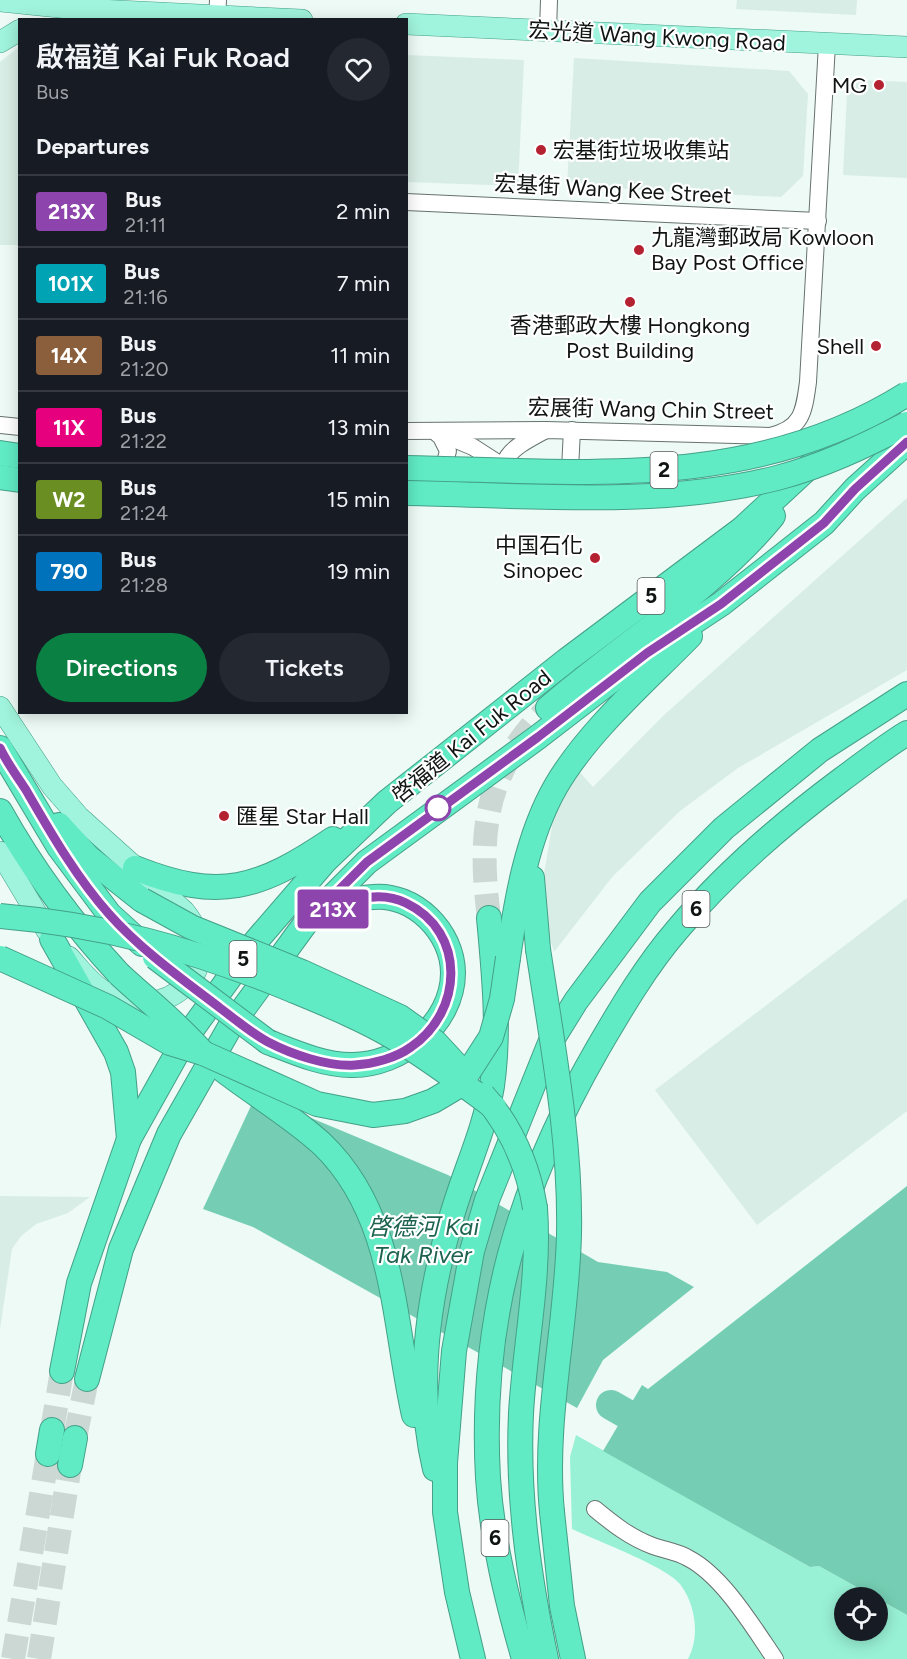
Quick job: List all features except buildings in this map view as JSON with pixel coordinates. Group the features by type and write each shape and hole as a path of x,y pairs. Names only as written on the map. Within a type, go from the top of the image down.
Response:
{"highway":[{"name":"啓福道 Kai Fuk Road","path":"62,1371 79,1283 129,1139 185,1039 256,941 326,860 387,802 567,660 742,529 823,454 907,386"},
{"name":"2","path":"408,468 617,471 709,466 740,461 811,441 855,423 907,394"},
{"name":"2","path":"408,495 661,495 711,490 801,471 845,454 907,424"},
{"name":"啓福道 Kai Fuk Road","path":"87,1379 122,1249 169,1134 230,1027 305,924 367,862 538,737 647,653 721,604 824,523 895,460 907,442"},
{"path":"0,453 18,456"},
{"path":"548,708 588,673 753,541 823,454"},
{"path":"0,477 18,482"},
{"name":"5","path":"531,849 556,786 603,726 721,604"},
{"name":"6","path":"473,1659 457,1592 445,1512 445,1462 450,1391 461,1306 472,1251 487,1200 516,1122 550,1043 576,1001 650,902 724,828 773,785 820,750 907,694"},
{"name":"6","path":"524,1659 494,1534 488,1477 488,1415 495,1324 502,1279 516,1226 549,1140 615,1020 650,965 677,930 748,856 807,806 907,733"},
{"path":"0,748 59,847 109,914 155,957 268,1042 339,1064 352,1065 382,1060 410,1048 420,1040 435,1022 451,987 452,961 443,936 424,914 400,900 376,896 364,898 305,924"},
{"path":"26,791 89,858 142,900 192,927 302,972 400,1017 435,1042 493,1097 525,1162 535,1208 536,1268 521,1414 522,1496 534,1600 546,1659"},
{"path":"135,868 165,880 200,888 229,887 258,881 305,858 387,802"},
{"path":"0,811 31,864 89,941 119,974 180,1028 203,1053 321,1144 355,1185 381,1239 414,1373 428,1461 445,1512"},
{"path":"531,849 538,949 569,1188 567,1278 551,1450 552,1512 562,1606 573,1659"},
{"path":"0,958 108,1007 170,1043 203,1053 317,1104 373,1115 405,1111 433,1101 460,1085 478,1061 491,1037 502,999 508,958 531,849"},
{"path":"0,916 99,928 192,951 325,1004 390,1036 493,1097"},
{"path":"414,1373 449,1226 493,1097 495,1012 489,918"},
{"path":"52,939 116,1052 123,1072 129,1139"},
{"path":"48,1454 52,1430"},
{"path":"70,1465 75,1438"}],"main road":[{"path":"0,1 217,12 281,18"},
{"path":"46,18 69,5"},
{"name":"宏光道 Wang Kwong Road","path":"408,24 907,47"},
{"path":"0,42 18,31"},
{"path":"0,707 52,786 79,817 184,911 196,927 200,938 200,957 193,976 179,993 160,1001 147,1003 122,999 106,993 93,983 52,939 0,852"}],"street":[{"path":"548,31 549,0"},
{"name":"宏展街 Wang Chin Street","path":"408,430 572,430 744,436 782,434 794,427 802,415 808,382 827,44"},
{"name":"宏基街 Wang Kee Street","path":"408,202 818,221"},
{"path":"0,425 18,427"},
{"path":"408,495 499,499 501,465 511,451 546,430"},
{"path":"572,430 570,469 582,477 674,478 702,471 744,436"},
{"path":"433,431 441,436 448,451 435,496"},
{"path":"433,431 474,447 501,465"},
{"path":"0,482 18,482"},
{"path":"595,1509 621,1530 651,1546 689,1558 707,1572 734,1601 775,1659"}],"shaded area":[{"path":"737,0 857,0 856,15 736,9"},
{"path":"18,48 18,245 0,245 0,62"},
{"path":"408,55 524,60 518,186 408,182"},
{"path":"574,58 789,71 808,94 803,176 781,197 567,186"},
{"path":"860,80 907,82 907,178 843,175 847,93"},
{"path":"907,498 907,670 738,768 680,811 613,876 554,952 542,909 542,886 554,814 577,769 593,787 664,715"},
{"path":"907,898 907,1111 757,1225 655,1090"},
{"path":"0,1196 90,1197 68,1213 36,1224 21,1236 12,1249 0,1329"},
{"path":"576,1435 810,1567 819,1566 857,1587 834,1587 834,1641 888,1641 888,1605 907,1615 907,1659 688,1659 694,1641 695,1621 690,1601 680,1584 673,1577 646,1562 572,1529 570,1457"}],"water":[{"name":"啓德河 Kai Tak River","path":"256,1095 448,1175 598,1262 667,1272 694,1287 603,1360 577,1408 253,1227 203,1209"},
{"path":"907,1186 907,1615 888,1604 888,1587 857,1587 819,1566 810,1567 603,1451 642,1385 648,1389"}],"waterway":[{"name":"啓德河 Kai Tak River","path":"611,1405 625,1413"}],"tunnel":[{"path":"489,918 485,858 490,805 498,780 510,756 548,708"},
{"path":"52,1430 62,1371"},
{"path":"75,1438 87,1379"},
{"path":"13,1659 48,1454"},
{"path":"39,1659 70,1465"}],"bus line":[{"name":"213X","path":"0,748 59,847 109,914 155,957 268,1042 315,1059 339,1064 352,1065 382,1060 410,1048 420,1040 435,1022 447,999 453,974 449,948 443,936 435,924 413,906 400,900 376,896 356,900 305,924 350,876 367,862 593,696 647,653 721,604 824,523 855,489 907,442"}],"place":[{"name":"MG","path":"879,85"},
{"name":"宏基街垃圾收集站","path":"541,150"},
{"name":"九龍灣郵政局 Kowloon Bay Post Office","path":"639,250"},
{"name":"香港郵政大樓 Hongkong Post Building","path":"630,302"},
{"name":"Shell","path":"876,346"},
{"name":"中国石化 Sinopec","path":"595,558"},
{"name":"匯星 Star Hall","path":"224,816"}]}
